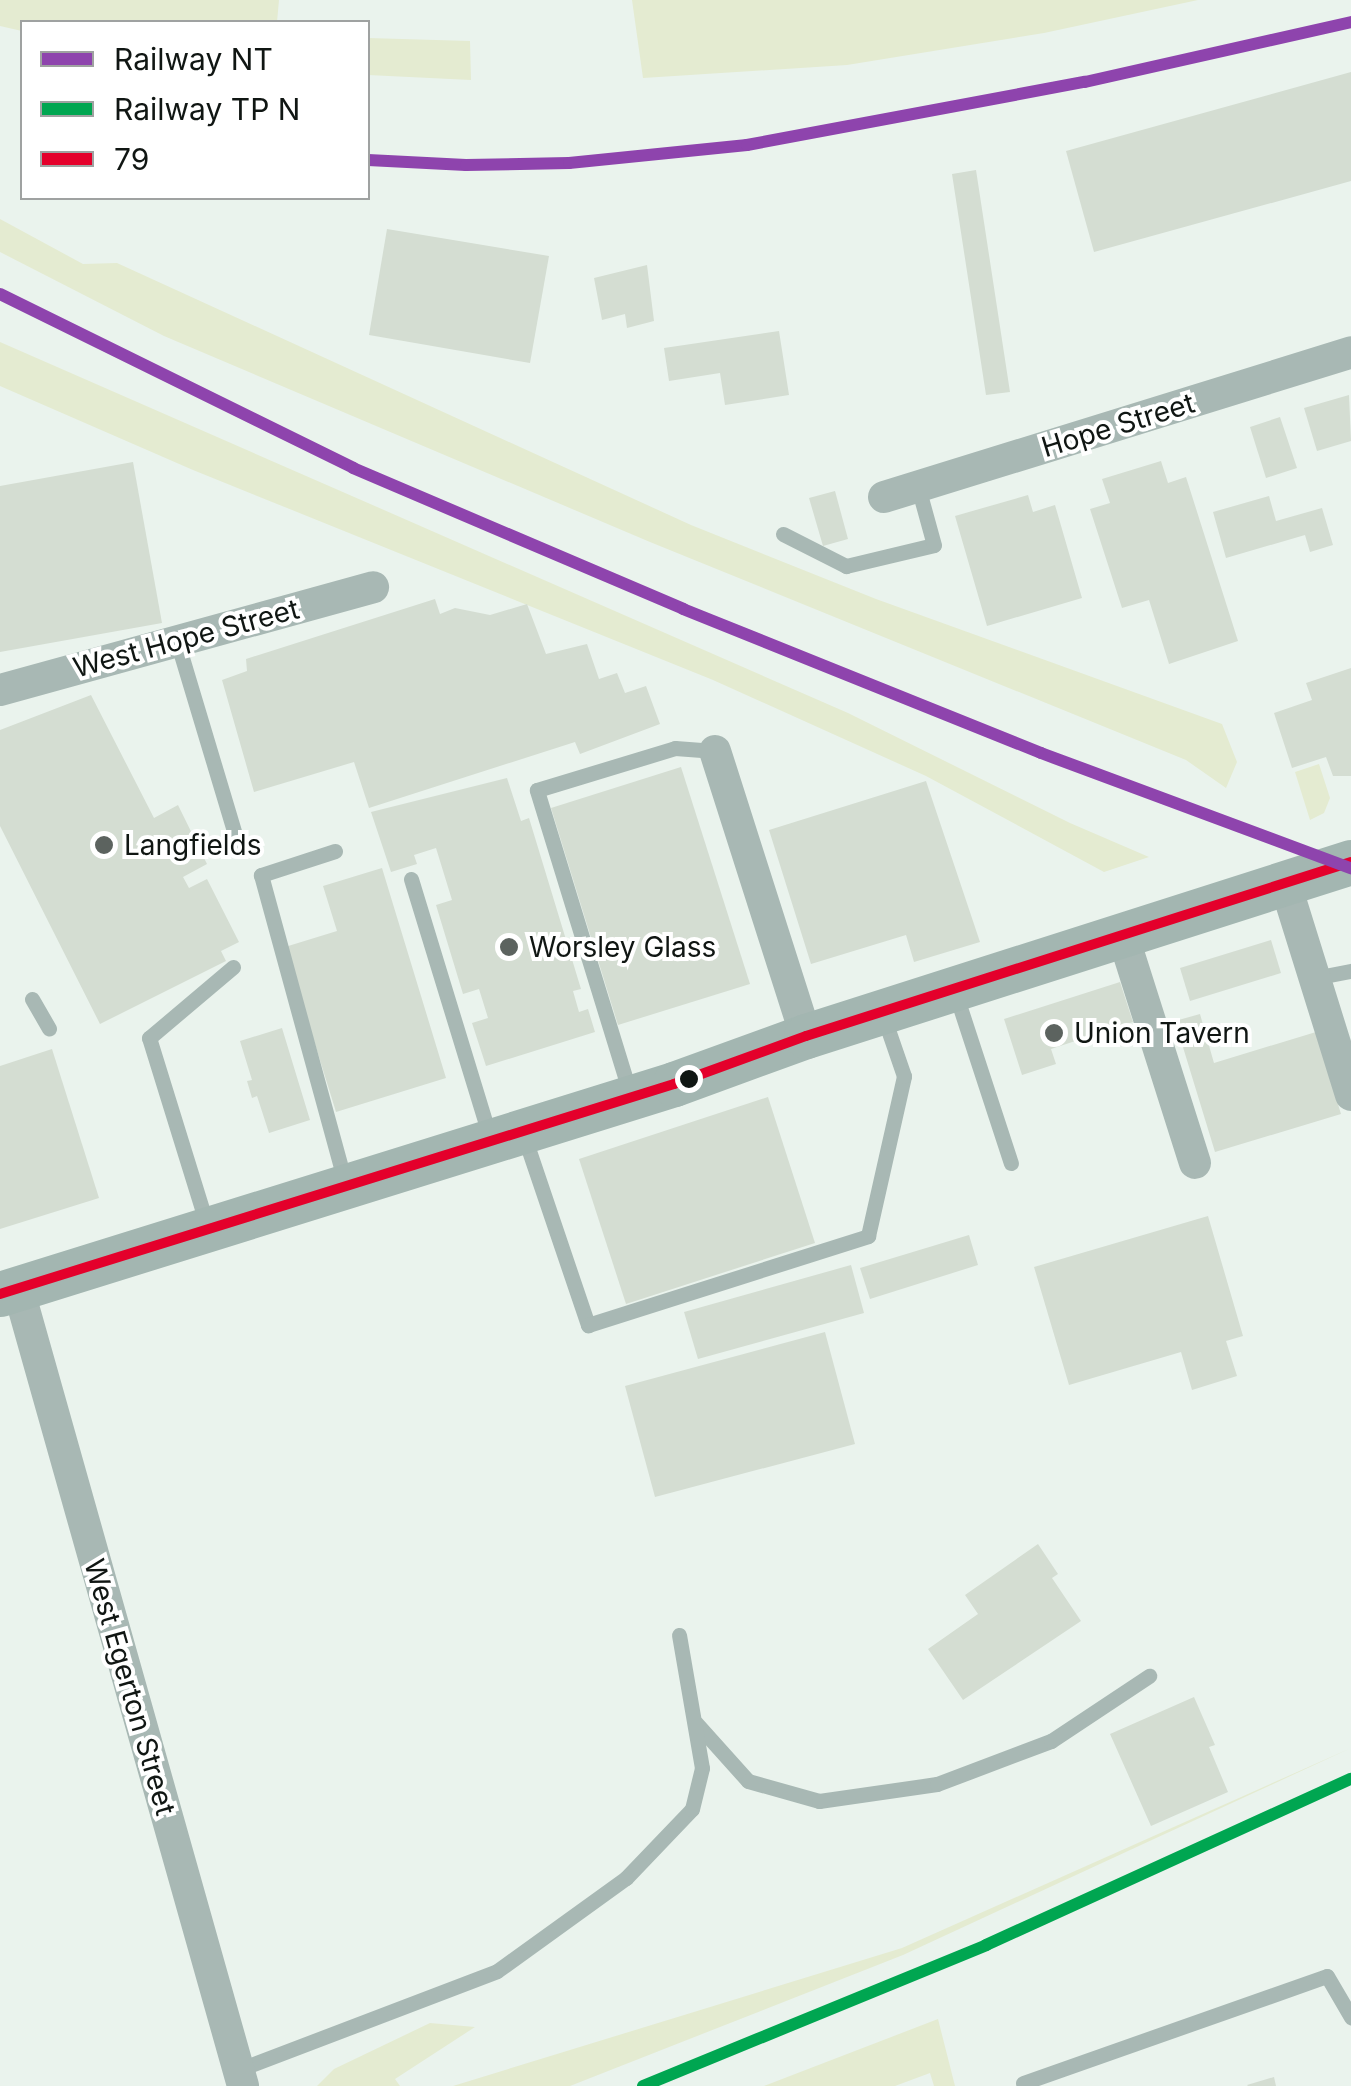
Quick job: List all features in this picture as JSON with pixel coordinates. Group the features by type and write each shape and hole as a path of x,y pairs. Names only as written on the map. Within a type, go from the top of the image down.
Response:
{"street":[{"name":"Hope Street","path":"884,497 1351,352"},
{"name":"West Hope Street","path":"0,690 373,587"},
{"path":"715,751 806,1036"},
{"path":"9,1291 632,1096 882,1011 1351,862"},
{"path":"1285,883 1351,1095"},
{"path":"1123,936 1195,1163"},
{"name":"West Egerton Street","path":"9,1291 240,2078"}],"lane":[{"path":"783,534 846,566 934,545 918,487"},
{"path":"176,641 238,844"},
{"path":"632,1096 537,790 674,748 715,751"},
{"path":"335,851 261,875 346,1186"},
{"path":"411,879 506,1136 588,1325 868,1236 904,1076 882,1011"},
{"path":"208,1228 149,1038 232,966"},
{"path":"1314,978 1351,970"},
{"path":"954,988 1011,1163"},
{"path":"32,998 50,1029"},
{"path":"240,2078 497,1971 626,1878 692,1809 702,1768 679,1635"},
{"path":"694,1720 748,1782 819,1801 938,1784 1051,1741 1149,1676"},
{"path":"1023,2083 1326,1976 1351,2017"}],"green space":[{"path":"0,0 279,0 277,20 20,20 20,31 0,26"},
{"path":"632,0 1198,0 1044,33 847,65 643,78"},
{"path":"370,38 470,41 471,80 370,75"},
{"path":"0,219 83,264 117,263 691,525 876,599 1222,724 1237,762 1226,788 1186,760 650,542 164,336 0,252"},
{"path":"0,342 848,713 1070,823 1149,857 1104,872 926,776 713,680 193,470 0,386"},
{"path":"1319,764 1330,798 1324,813 1310,820 1295,772"},
{"path":"1351,1748 903,1955 570,2086 453,2086 902,1948"},
{"path":"938,2019 955,2086 934,2086 930,2073 895,2086 764,2086"},
{"path":"430,2023 475,2027 395,2079 400,2086 317,2086 334,2069"}],"building":[{"path":"1351,72 1351,181 1094,252 1066,151"},
{"path":"976,170 1010,392 986,395 952,174"},
{"path":"387,229 549,256 530,363 369,335"},
{"path":"647,265 654,321 627,328 625,314 602,320 594,278"},
{"path":"779,331 789,395 725,405 720,373 669,381 664,348"},
{"path":"1349,395 1351,441 1317,451 1304,408"},
{"path":"1280,417 1297,468 1266,478 1250,427"},
{"path":"1161,461 1168,483 1186,477 1238,641 1169,664 1149,600 1122,608 1090,509 1110,503 1102,479"},
{"path":"133,462 162,623 0,652 0,486"},
{"path":"835,491 848,539 823,546 809,498"},
{"path":"1028,495 1033,512 1055,505 1082,598 987,626 955,516"},
{"path":"1269,496 1276,521 1322,508 1333,545 1310,552 1305,535 1226,558 1213,512"},
{"path":"435,599 440,614 455,608 490,615 527,604 546,654 587,644 599,679 617,673 625,693 646,686 660,724 580,754 575,742 369,808 354,762 254,792 222,680 247,671 246,659"},
{"path":"1351,668 1351,776 1333,776 1326,757 1292,768 1274,713 1312,700 1306,683"},
{"name":"Langfields","path":"91,695 154,818 178,805 207,864 183,877 189,888 207,879 239,942 221,951 226,961 100,1024 0,826 0,730"},
{"path":"681,767 750,984 618,1025 551,808"},
{"name":"Worsley Glass","path":"507,778 521,821 529,818 581,989 573,991 579,1012 588,1009 595,1032 486,1066 472,1023 488,1018 479,989 463,994 436,905 452,900 436,848 414,855 417,864 391,872 371,812"},
{"path":"926,781 980,942 914,962 906,935 811,964 769,830"},
{"path":"382,868 446,1078 336,1112 285,947 337,931 323,886"},
{"path":"1271,940 1281,973 1190,1001 1180,968"},
{"name":"Union Tavern","path":"1120,982 1133,1022 1051,1049 1056,1064 1022,1075 1004,1019"},
{"path":"1200,1014 1214,1063 1316,1032 1341,1114 1215,1152 1175,1021"},
{"path":"282,1028 310,1120 269,1133 257,1096 252,1098 247,1081 252,1080 240,1041"},
{"path":"52,1049 99,1198 0,1229 0,1066"},
{"path":"768,1097 815,1243 626,1304 579,1159"},
{"path":"1208,1216 1243,1336 1226,1341 1237,1376 1192,1390 1181,1352 1069,1385 1034,1267"},
{"path":"969,1235 978,1265 870,1299 860,1268"},
{"path":"851,1265 864,1313 698,1359 684,1312"},
{"path":"825,1332 855,1444 655,1497 625,1386"},
{"path":"1038,1544 1058,1574 1052,1578 1081,1621 963,1700 928,1649 978,1614 965,1595"},
{"path":"1194,1697 1215,1745 1209,1747 1228,1792 1151,1826 1110,1734"},
{"path":"1274,2077 1276,2086 1247,2085"}],"rail line":[{"name":"NT","path":"370,160 466,165 569,163 747,145 1085,82 1351,22"},
{"name":"NT","path":"0,294 353,468 683,609 1041,753 1351,868"}],"transit line":[{"name":"79","path":"0,1294 674,1084 806,1036 1351,862"},
{"path":"643,2086 986,1945 1351,1779"}],"place":[{"name":"Langfields","path":"104,845"},
{"name":"Worsley Glass","path":"509,947"},
{"name":"Union Tavern","path":"1054,1033"}]}
